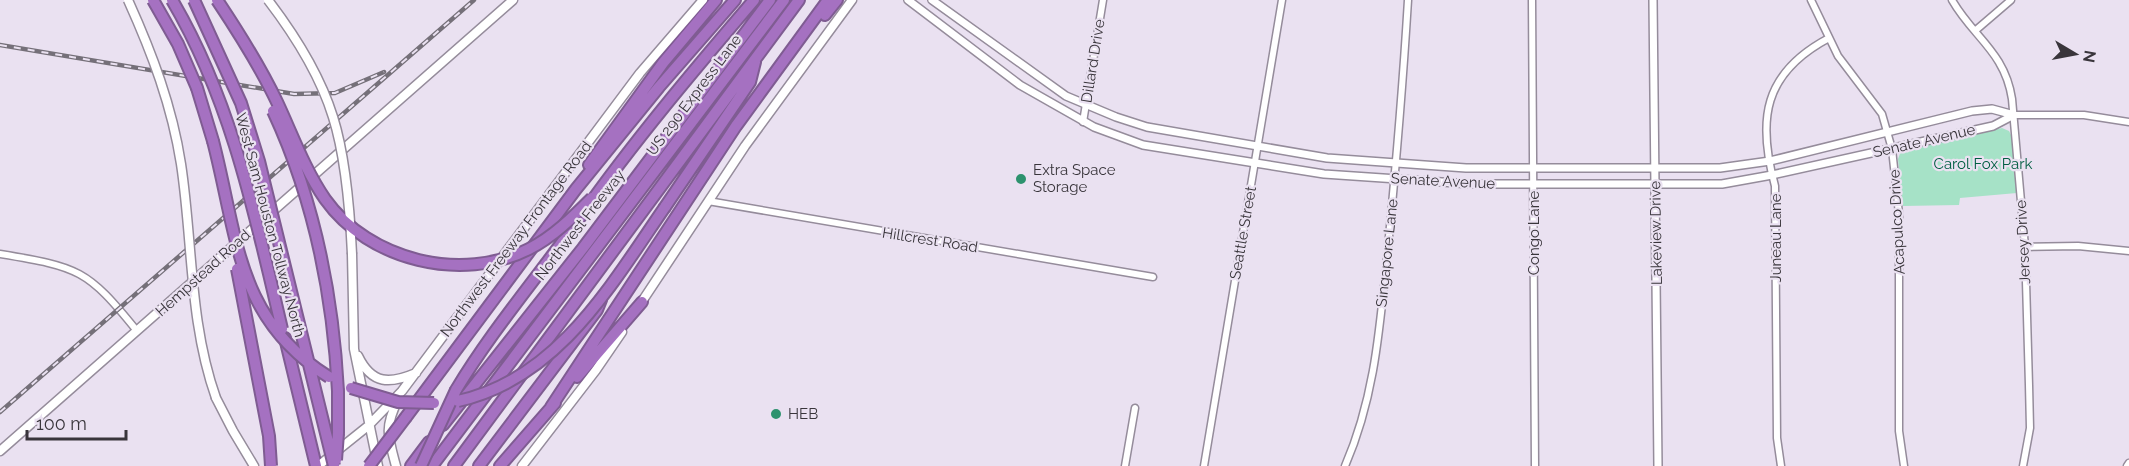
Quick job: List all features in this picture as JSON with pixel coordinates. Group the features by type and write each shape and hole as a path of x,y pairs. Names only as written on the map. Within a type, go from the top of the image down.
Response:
{"highway":[{"path":"153,0 184,55 201,99 218,158 236,241 255,299 267,320 290,348 309,364 340,383 398,402 434,403 458,400 493,391 515,381 562,344 665,207 750,82 756,56"},
{"name":"West Sam Houston Tollway North","path":"172,0 205,63 236,142 317,466"},
{"name":"West Sam Houston Tollway North","path":"194,0 234,85 259,161 335,466"},
{"path":"212,0 260,83 278,122 316,232 327,286 336,350 338,391 335,466"},
{"path":"217,0 263,74 321,193 340,217 376,244 422,261 453,265 479,264 529,249 553,234 592,198"},
{"path":"576,189 593,157 663,63 716,0"},
{"path":"369,466 576,189 735,0"},
{"path":"421,466 456,390 475,358 592,198 696,67 754,0"},
{"name":"Northwest Freeway","path":"411,466 596,230 770,0"},
{"name":"US 290 Express Lane","path":"432,466 784,0"},
{"path":"454,466 799,0"},
{"path":"551,407 658,242 781,65 833,1"},
{"path":"236,241 236,260 269,436 271,466"},
{"path":"479,466 597,310 604,291"},
{"path":"500,466 642,302"}],"main road":[{"path":"128,0 151,51 174,127 181,166 196,319 203,357 216,398 254,466"},
{"path":"268,0 298,43 333,117 350,206 354,349 378,466"},
{"name":"Hempstead Road","path":"0,451 513,0"},
{"name":"Northwest Freeway Frontage Road","path":"317,466 368,426 417,373 640,73 703,0"},
{"path":"522,466 596,370 707,201 850,1"},
{"path":"354,349 367,372 383,380 397,381 417,373"},
{"path":"396,466 387,435 388,419 402,391"}],"street":[{"name":"Senate Avenue","path":"908,0 1020,85 1083,122 1143,145 1324,174 1471,184 1722,184 1993,126 2014,115"},
{"name":"Senate Avenue","path":"932,0 1039,78 1086,105 1147,127 1327,158 1395,165 1534,169 1720,168 1770,161 1972,111 1992,109 2014,115 2084,115 2129,122"},
{"name":"Dillard Drive","path":"1083,122 1102,0"},
{"name":"Seattle Street","path":"1204,466 1282,0"},
{"name":"Singapore Lane","path":"1345,466 1372,387 1395,178 1408,0"},
{"name":"Congo Lane","path":"1532,0 1535,466"},
{"name":"Lakeview Drive","path":"1653,0 1659,466"},
{"name":"Acapulco Drive","path":"1811,0 1828,38 1882,114 1892,149 1899,214 1899,431 1904,466"},
{"name":"Jersey Drive","path":"1952,0 2002,65 2010,87 2025,247 2030,428 2023,466"},
{"path":"1976,30 2011,0"},
{"name":"Juneau Lane","path":"1781,466 1777,438 1775,186 1765,121 1769,101 1797,58 1828,38"},
{"name":"Hillcrest Road","path":"707,201 1153,277"},
{"path":"2025,247 2078,246 2129,251"},
{"path":"0,254 54,263 84,275 106,293 137,332"},
{"path":"1125,466 1135,408"}],"green space":[{"name":"Carol Fox Park","path":"2002,128 2009,131 2012,137 2017,193 1960,198 1959,205 1903,206 1898,159 1901,151"}],"railway":[{"path":"0,412 474,0"},
{"path":"0,45 294,94 335,93 384,72"}],"place":[{"name":"Extra Space Storage","path":"1021,179"},
{"name":"HEB","path":"776,414"}]}
